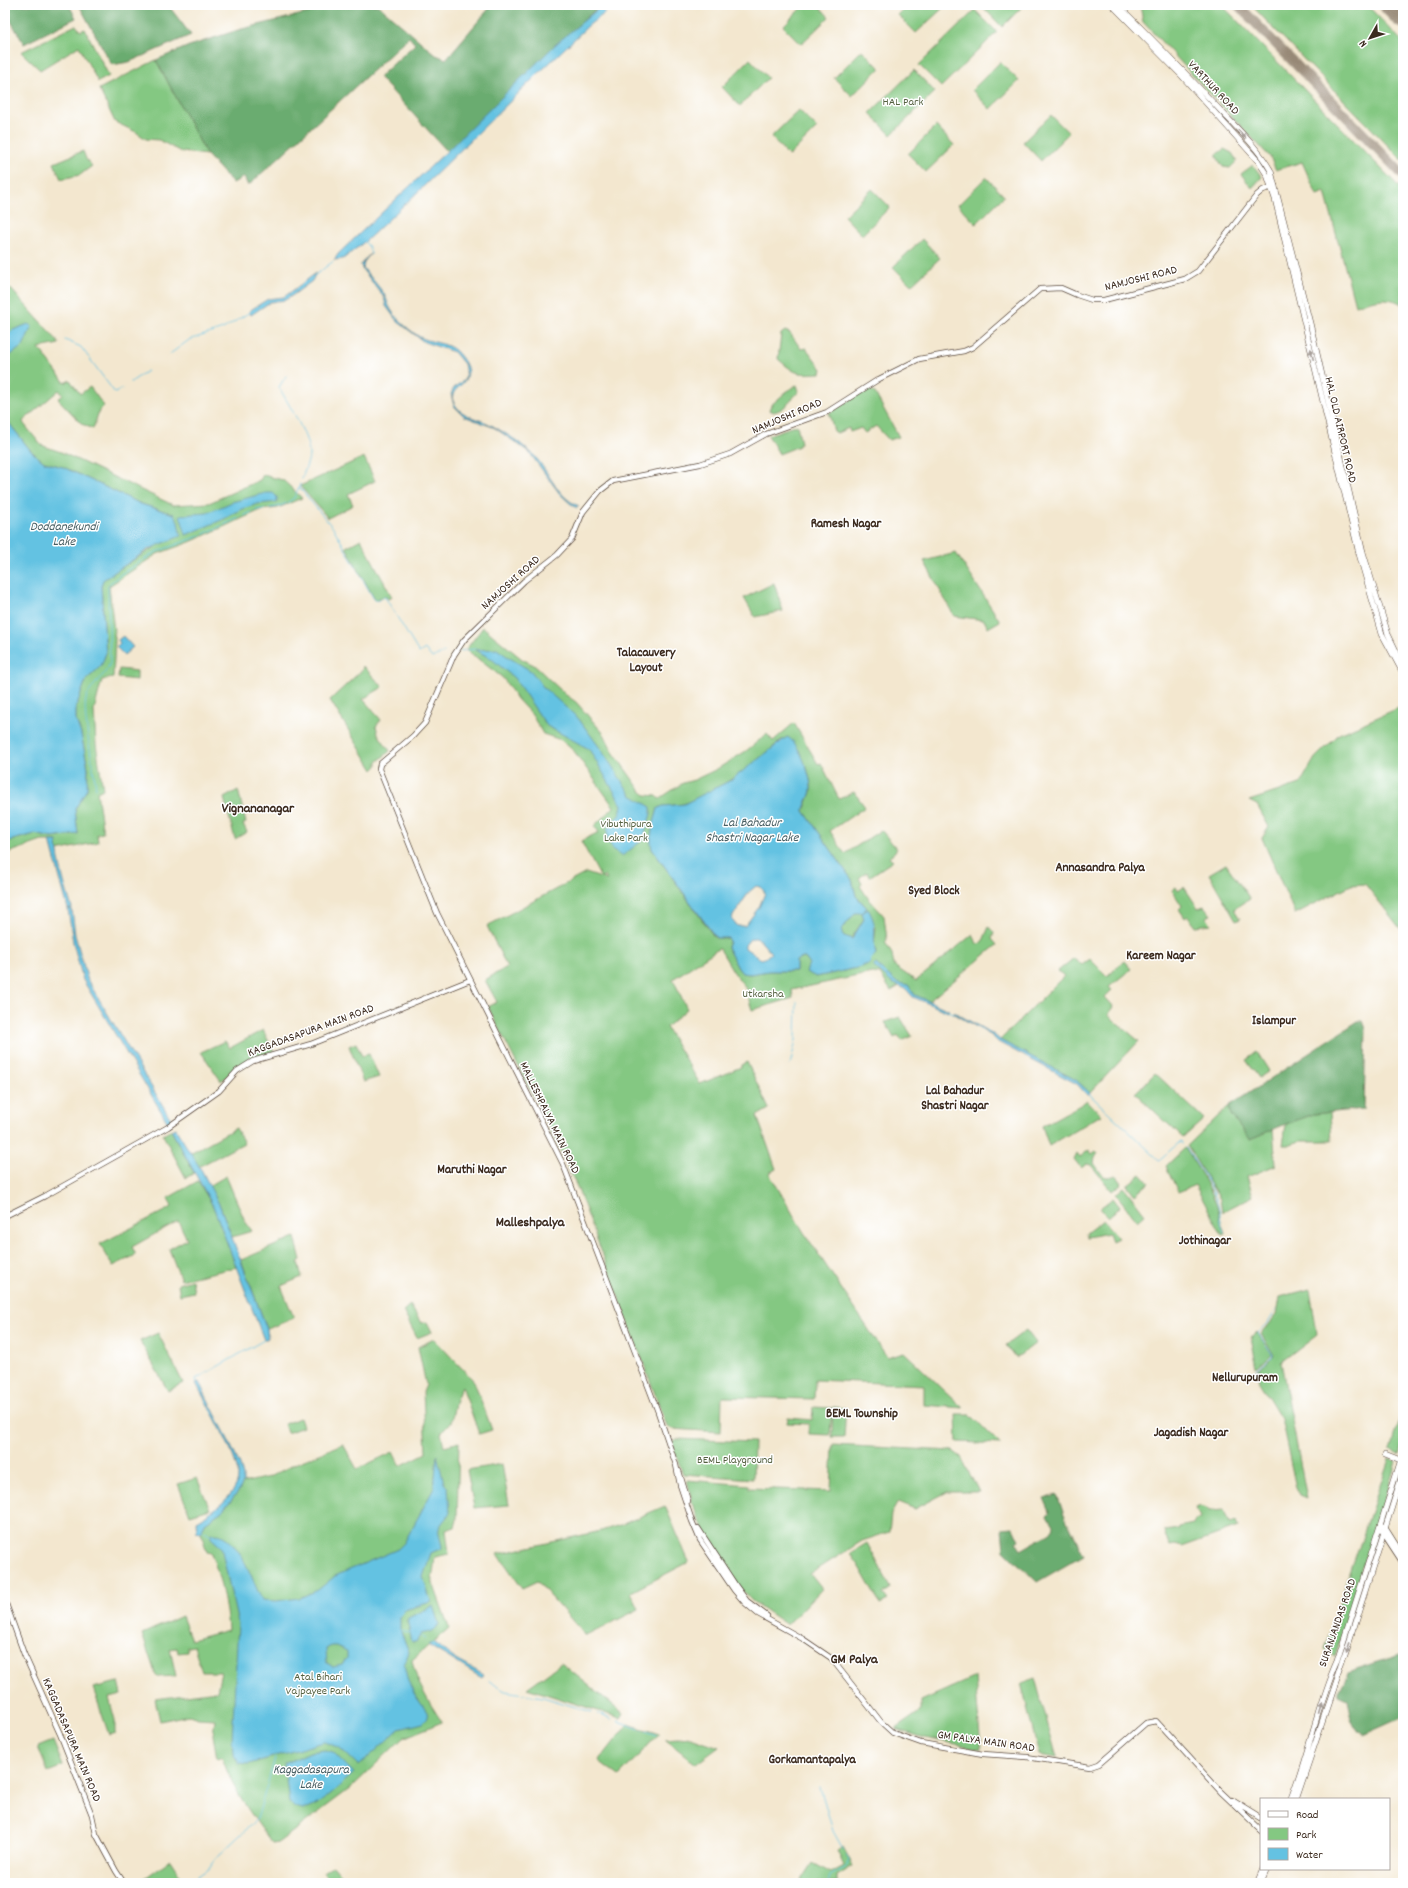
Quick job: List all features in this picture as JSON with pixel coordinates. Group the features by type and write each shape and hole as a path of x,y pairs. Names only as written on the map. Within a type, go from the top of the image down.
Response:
{"main road":[{"name":"VARTHUR ROAD","path":"1112,5 1182,76 1244,145 1267,175 1278,194"},
{"name":"VARTHUR ROAD","path":"1118,5 1183,70 1264,157 1271,171 1274,186"},
{"name":"HAL OLD AIRPORT ROAD","path":"1274,186 1279,215 1382,634 1403,673"},
{"name":"NAMJOSHI ROAD","path":"379,769 380,764 413,736 425,723 454,655 464,640 524,581 557,555 572,539 583,512 600,491 613,481 700,464 730,454 766,434 827,412 879,379 919,359 964,351 973,347 1040,289 1061,288 1077,296 1092,300 1104,300 1185,278 1198,271 1257,195 1274,186"},
{"name":"HAL OLD AIRPORT ROAD","path":"1278,194 1310,323 1360,549 1388,634 1403,665"},
{"name":"MALLESHPALYA MAIN ROAD","path":"379,769 431,900 563,1164 658,1412 676,1464 680,1485"},
{"name":"KAGGADASAPURA MAIN ROAD","path":"5,1216 45,1196 173,1124 220,1091 237,1071 253,1061 311,1044 470,980"},
{"name":"SURANJANDAS ROAD","path":"1296,1798 1348,1645 1383,1529 1403,1453"},
{"path":"1385,1454 1402,1460"},
{"path":"676,1464 698,1529 720,1564 747,1601 784,1629"},
{"name":"SURANJANDAS ROAD","path":"1291,1798 1306,1756 1330,1675 1337,1661 1403,1472"},
{"name":"GM PALYA MAIN ROAD","path":"680,1485 700,1540 745,1604 758,1614 803,1639 831,1658 881,1722 893,1734 947,1748 983,1754 1027,1757 1087,1768 1099,1764 1146,1723 1154,1721 1160,1723 1221,1792 1260,1829"},
{"path":"1383,1529 1403,1556"},
{"path":"1383,1529 1403,1563"},
{"name":"KAGGADASAPURA MAIN ROAD","path":"5,1601 24,1654 92,1815 96,1834 124,1883"},
{"name":"GM PALYA MAIN ROAD","path":"1221,1792 1260,1817"},
{"path":"1257,1883 1263,1870"},
{"path":"1262,1883 1268,1870"}],"green space":[{"path":"5,5 69,5 76,18 24,44 5,11"},
{"path":"79,5 168,5 191,35 129,62 112,65"},
{"path":"339,5 378,5 436,55 446,59 492,5 599,6 447,151 379,77 415,44 409,37 248,186 244,177 233,183 207,155 156,60 189,46 238,30"},
{"path":"804,5 818,5 829,17 801,44 783,26"},
{"path":"908,5 945,6 916,33 898,15"},
{"path":"981,5 1024,5 1002,27"},
{"path":"1140,5 1222,5 1403,191 1403,305 1392,300 1380,299 1355,305 1325,192 1317,195 1302,162 1276,170 1270,157 1143,22"},
{"path":"1251,5 1367,5 1403,42 1403,161"},
{"path":"975,10 997,32 941,87 919,65"},
{"path":"76,25 80,31 85,29 109,76 98,82 79,46 40,70 21,52"},
{"path":"862,50 880,68 852,96 834,78"},
{"path":"750,59 768,78 740,106 722,87"},
{"path":"156,60 207,155 181,152 159,140 146,139 136,132 115,122 99,89"},
{"path":"1000,62 1019,81 990,109 972,90"},
{"name":"HAL Park","path":"914,70 935,92 891,135 870,113"},
{"path":"799,110 817,128 789,156 771,137"},
{"path":"1051,115 1069,133 1041,161 1023,142"},
{"path":"936,126 954,145 926,172 908,154"},
{"path":"1224,149 1232,153 1237,161 1230,168 1223,167 1217,157 1217,154"},
{"path":"83,151 86,159 92,166 80,175 61,179 54,163"},
{"path":"1253,165 1262,177 1252,188 1241,174"},
{"path":"986,177 1004,196 976,224 958,205"},
{"path":"872,189 890,207 862,235 844,216"},
{"path":"922,239 940,258 911,285 893,267"},
{"path":"10,288 59,344 39,348 65,383 70,380 80,394 90,387 104,406 99,411 93,429 82,424 58,399 63,395 59,390 23,421 41,445 61,452 173,505 209,503 260,480 263,475 283,480 302,498 278,508 261,510 190,542 157,554 109,586 115,640 113,678 102,680 94,710 96,744 103,789 97,792 103,833 97,834 98,842 57,851 57,841 42,841 5,854 5,842 35,834 52,838 78,834 75,809 87,789 88,768 81,734 76,720 76,707 86,680 101,666 106,653 101,586 103,579 158,545 174,514 141,504 63,467 44,462 31,451 5,418 5,292"},
{"path":"785,331 790,333 801,349 806,348 822,369 821,373 801,373 793,371 778,359 781,334"},
{"path":"797,385 799,391 791,401 778,411 774,412 769,410 771,405"},
{"path":"869,388 875,393 899,437 889,440 876,426 865,433 861,428 850,432 849,428 837,433 834,431 829,413"},
{"path":"797,425 801,443 799,446 779,454 768,435"},
{"path":"364,457 375,481 348,494 353,505 328,518 300,486"},
{"path":"361,539 392,597 388,599 385,596 375,600 346,547"},
{"path":"956,553 1000,621 988,628 984,620 954,616 924,561"},
{"path":"774,583 783,611 755,617 744,598"},
{"path":"483,627 522,659 534,665 566,695 576,702 604,734 613,752 641,791 646,795 657,796 659,799 683,783 694,780 717,769 746,751 767,734 773,741 794,723 818,764 821,763 839,799 854,792 865,807 830,831 845,854 881,830 897,849 889,858 893,861 869,877 867,872 859,878 862,884 860,886 868,898 884,916 887,940 885,942 892,954 894,966 916,981 973,934 977,944 982,943 989,927 994,933 992,939 997,945 929,1001 915,995 908,985 898,983 898,987 891,991 880,974 872,973 792,990 793,998 752,1010 745,987 733,971 720,949 718,949 673,979 687,1009 666,1027 700,1084 741,1067 741,1065 747,1062 769,1109 757,1116 776,1169 769,1173 801,1228 887,1357 904,1352 963,1408 924,1405 924,1385 815,1380 814,1399 722,1397 721,1432 672,1429 667,1426 578,1189 555,1139 488,1007 497,1002 485,980 507,967 487,926 586,873 601,878 581,841 599,832 594,826 614,807 574,751 561,740 543,734 532,715 517,699 503,678 469,652 467,648","holes":["781,740 792,741 807,768 811,784 811,792 804,811 852,880 856,896 867,908 855,913 842,929 844,936 851,939 864,919 876,927 874,944 876,954 870,960 870,963 857,968 816,977 805,958 800,958 796,961 796,971 769,971 750,974 742,973 727,947 729,942 728,938 715,938 652,849 651,838 658,808 683,804 712,791 748,768"]},
{"path":"363,666 383,687 363,699 381,720 376,726 378,734 390,751 377,762 377,766 373,770 330,700 362,670"},
{"path":"119,669 137,671 137,680 118,678"},
{"path":"1403,706 1403,932 1365,884 1351,885 1295,914 1262,838 1269,827 1257,805 1249,801 1300,784 1315,758 1339,734"},
{"path":"238,790 246,823 243,824 247,832 235,839 224,798"},
{"path":"1226,864 1250,899 1234,909 1240,919 1236,921 1209,874"},
{"path":"1176,887 1178,891 1184,887 1198,908 1204,906 1211,915 1206,917 1211,924 1195,926 1188,916 1185,918 1179,909 1182,906 1172,890"},
{"path":"1074,958 1082,965 1090,959 1107,976 1124,961 1131,969 1109,987 1112,990 1105,997 1114,1007 1108,1015 1139,1041 1090,1093 1076,1080 1000,1040 1064,976 1058,971"},
{"path":"900,1017 912,1036 902,1041 898,1035 894,1038 885,1022"},
{"path":"1358,1021 1363,1021 1366,1029 1364,1109 1314,1114 1250,1139 1231,1115 1229,1106"},
{"path":"263,1030 274,1052 245,1063 221,1081 201,1052 225,1041 230,1048"},
{"path":"356,1043 362,1056 369,1054 379,1077 363,1082 349,1046"},
{"path":"1257,1052 1269,1071 1259,1078 1246,1060"},
{"path":"1155,1073 1204,1119 1183,1138 1135,1093"},
{"path":"1087,1100 1101,1115 1049,1146 1042,1126"},
{"path":"1229,1106 1231,1115 1250,1139 1273,1129 1276,1165 1247,1177 1253,1196 1222,1212 1220,1199 1187,1146"},
{"path":"1330,1112 1332,1141 1300,1141 1283,1145 1286,1124 1314,1114"},
{"path":"236,1128 244,1143 198,1167 190,1153"},
{"path":"171,1130 194,1173 186,1178 163,1135"},
{"path":"1185,1148 1210,1190 1217,1206 1225,1234 1222,1235 1195,1185 1178,1192 1166,1166"},
{"path":"1089,1150 1092,1154 1096,1151 1098,1153 1094,1163 1105,1177 1116,1175 1122,1183 1112,1191 1091,1165 1087,1164 1081,1168 1074,1159 1077,1153 1080,1157"},
{"path":"1141,1174 1149,1183 1135,1195 1127,1185"},
{"path":"226,1176 245,1221 252,1231 232,1237 220,1206 209,1186"},
{"path":"198,1181 213,1206 237,1267 181,1280 169,1249 187,1239 178,1221 132,1247 136,1255 113,1266 100,1244 172,1207 168,1198"},
{"path":"1124,1187 1145,1214 1137,1221 1116,1194"},
{"path":"1113,1198 1120,1207 1108,1217 1100,1208"},
{"path":"1103,1220 1118,1238 1112,1241 1109,1233 1087,1237 1086,1233"},
{"path":"295,1237 301,1260 298,1262 302,1277 281,1286 294,1318 267,1329 241,1260"},
{"path":"192,1280 194,1292 180,1295 178,1284"},
{"path":"1310,1289 1317,1334 1281,1362 1307,1499 1300,1496 1296,1488 1281,1418 1259,1382 1257,1372 1274,1355 1261,1334 1277,1315 1280,1297"},
{"path":"410,1305 421,1323 427,1322 432,1332 417,1338 403,1311"},
{"path":"1026,1330 1036,1343 1016,1358 1006,1345"},
{"path":"1257,1332 1272,1354 1257,1368 1251,1337"},
{"path":"158,1333 183,1383 168,1391 140,1341"},
{"name":"Atal Bihari Vajpayee Park","path":"434,1339 474,1381 492,1430 479,1434 462,1386 456,1399 451,1422 441,1433 444,1446 459,1442 457,1520 455,1527 446,1530 449,1554 435,1557 433,1574 431,1577 449,1628 412,1660 420,1684 442,1722 403,1738 351,1788 279,1842 272,1843 250,1813 237,1791 222,1757 217,1758 213,1735 215,1719 198,1718 189,1715 160,1721 155,1699 217,1691 221,1672 202,1672 194,1646 187,1647 187,1652 178,1653 177,1648 170,1649 176,1676 158,1677 155,1673 142,1634 182,1616 191,1640 228,1630 220,1581 211,1553 207,1552 201,1533 205,1523 222,1511 238,1492 243,1483 269,1477 297,1463 343,1444 357,1469 393,1452 400,1466 426,1453 423,1392 426,1385 418,1347"},
{"path":"813,1407 832,1408 830,1435 809,1434 809,1424 787,1423 788,1418 812,1420"},
{"path":"833,1407 846,1408 844,1437 832,1437"},
{"path":"1403,1407 1403,1443 1400,1454 1390,1449"},
{"path":"956,1414 970,1414 1000,1444 957,1442"},
{"path":"300,1418 303,1427 287,1433 284,1424"},
{"name":"BEML Playground","path":"677,1439 754,1442 753,1479 683,1474 671,1442"},
{"path":"833,1445 953,1451 961,1457 979,1492 947,1492 915,1509 898,1502 891,1514 889,1532 862,1541 810,1574 822,1589 787,1625 752,1601 738,1586 704,1530 693,1506 687,1480 749,1485 749,1488 831,1491"},
{"path":"1389,1459 1396,1462 1335,1656 1324,1650"},
{"path":"502,1464 509,1505 474,1508 467,1470"},
{"path":"197,1478 210,1509 190,1515 178,1484"},
{"path":"1057,1494 1064,1515 1084,1555 1037,1582 1004,1550 1002,1528 1013,1527 1019,1540 1016,1542 1021,1550 1049,1534 1054,1527 1047,1515 1050,1512 1044,1498"},
{"path":"665,1506 689,1562 631,1592 639,1609 586,1636 537,1581 522,1588 498,1554 601,1531 623,1524"},
{"path":"1201,1506 1207,1508 1209,1511 1225,1510 1230,1523 1236,1521 1238,1527 1182,1547 1175,1545 1170,1546 1164,1531 1179,1529 1179,1527 1193,1524 1195,1520 1200,1518 1196,1508"},
{"path":"867,1543 891,1588 883,1594 888,1600 880,1604 851,1553"},
{"path":"1403,1654 1403,1717 1363,1735 1354,1724 1347,1699 1338,1695 1338,1691 1347,1672"},
{"path":"561,1663 623,1713 620,1718 527,1688"},
{"path":"975,1677 981,1749 925,1738 895,1729 921,1711 921,1701"},
{"path":"1035,1678 1057,1758 1039,1755 1021,1683"},
{"path":"118,1682 121,1695 109,1698 115,1720 115,1733 109,1735 93,1688"},
{"path":"628,1724 659,1734 619,1776 599,1761"},
{"path":"691,1737 719,1747 696,1764 665,1739"},
{"path":"53,1741 63,1766 48,1772 38,1747"},
{"path":"843,1847 853,1866 837,1876 837,1883 800,1883 813,1863 831,1873 844,1866 837,1851"},
{"path":"170,1860 185,1883 149,1883 145,1878"},
{"path":"333,1865 348,1883 330,1883 323,1872"}],"water":[{"path":"600,7 605,13 589,25 422,188 368,239 343,259 334,260 339,253 447,151 556,44"},
{"path":"371,253 364,262 363,268 386,297 395,316 418,336 449,346 457,352 465,363 468,371 467,378 454,392 452,397 457,408 466,415 488,423 511,437 535,456 557,488 571,502 579,506 577,508 560,494 529,452 495,428 464,416 454,406 451,394 454,388 465,379 466,375 464,364 454,352 424,342 397,321 386,306 384,297 362,269 361,264"},
{"path":"316,273 312,281 293,295 285,300 270,302 251,315 249,311 268,299 284,297"},
{"path":"28,324 32,326 23,346 8,357 5,366 5,336 13,330"},
{"name":"Doddanekundi Lake","path":"5,418 31,451 44,462 63,467 141,504 174,514 178,522 181,536 149,549 103,580 101,586 106,653 101,666 86,680 76,707 76,720 81,734 88,768 87,789 75,809 78,834 52,838 35,834 5,842"},
{"path":"266,493 273,493 277,497 277,502 257,504 240,510 224,519 186,535 180,515 207,513 232,502"},
{"path":"123,636 133,647 124,655 116,647 120,643 118,640"},
{"path":"497,649 531,671 544,688 578,718 631,795 651,807 651,814 643,840 622,856 610,845 607,829 620,814 622,805 589,749 547,726 514,678 493,660 476,650"},
{"name":"Lal Bahadur Shastri Nagar Lake","path":"787,737 796,745 804,760 811,784 811,790 804,811 852,880 856,896 867,908 861,913 855,913 842,929 844,936 852,939 864,919 862,913 868,909 874,922 876,954 870,960 871,963 857,968 816,977 806,972 809,963 805,958 800,958 796,961 796,971 769,971 750,974 742,973 738,968 727,947 729,942 728,938 716,938 652,849 651,844 651,834 658,808 663,806 684,804 731,780","holes":["756,886 761,887 765,893 759,907 745,926 737,926 732,920 733,916 749,892","757,937 771,953 765,958 761,959 745,948 745,945 750,939"]},
{"path":"50,841 57,841 60,867 72,908 68,909"},
{"path":"68,909 72,909 75,935 88,981 172,1121 168,1123 83,980 73,942"},
{"path":"876,964 896,982 908,985 915,995 949,1010 948,1012 913,997 906,989 892,983 873,966"},
{"path":"954,1012 1000,1040 1076,1080 1090,1093 1088,1096 1077,1084 998,1042 992,1036 953,1013"},
{"path":"175,1128 202,1171 220,1206 267,1329 268,1338 264,1340 213,1206 171,1130"},
{"path":"199,1382 240,1465 243,1476 243,1483 238,1492 222,1511 205,1523 201,1533 197,1532 196,1521 222,1504 228,1498 233,1492 238,1478 234,1458 222,1431 196,1383"},
{"name":"Kaggadasapura Lake","path":"437,1455 444,1483 448,1488 450,1512 439,1528 442,1548 431,1553 423,1577 431,1602 405,1610 400,1617 400,1629 409,1652 404,1665 408,1681 415,1695 427,1712 428,1718 423,1723 399,1729 359,1766 340,1748 324,1742 249,1764 239,1763 233,1754 232,1740 238,1624 221,1547 211,1538 211,1534 219,1534 223,1536 236,1548 246,1565 262,1600 276,1601 299,1598 318,1590 335,1576 398,1549 404,1543 434,1488","holes":["331,1646 336,1646 347,1651 347,1658 342,1665 333,1667 327,1663 326,1649"]},
{"path":"433,1606 439,1624 434,1630 421,1634 416,1642 412,1642 408,1618"},
{"path":"433,1642 455,1659 484,1675 482,1678 428,1645"},
{"name":"Kaggadasapura Lake","path":"325,1750 333,1752 354,1773 318,1804 312,1807 302,1809 289,1803 284,1764 310,1752"}],"waterway":[{"path":"601,10 611,6"},
{"path":"364,241 369,247 371,254"},
{"path":"314,276 335,260"},
{"path":"170,354 189,340 223,329 250,312"},
{"path":"65,340 81,347 115,393 122,389"},
{"path":"131,382 147,371"},
{"path":"286,376 279,387 293,411 306,439 308,448 309,458 302,479"},
{"path":"300,484 299,487 334,529 375,601 385,597 419,653 425,649 432,658 444,652"},
{"path":"96,788 85,706 88,694 108,668 110,663 108,585 121,574 156,552 197,537 256,510 277,507 287,503 294,498 299,487"},
{"path":"459,651 476,649"},
{"path":"790,1065 796,1040 797,1002"},
{"path":"948,1011 954,1013"},
{"path":"1089,1094 1159,1160 1181,1141 1182,1144"},
{"path":"1186,1148 1216,1198 1224,1233"},
{"path":"1256,1371 1273,1355 1258,1333 1268,1323 1276,1310"},
{"path":"197,1382 196,1379 264,1340"},
{"path":"202,1530 211,1536"},
{"path":"400,1630 410,1633"},
{"path":"421,1636 426,1639"},
{"path":"489,1681 505,1691 543,1697 592,1712"},
{"path":"598,1714 611,1719"},
{"path":"618,1721 656,1735"},
{"path":"188,1883 208,1869 218,1856 257,1819 276,1755"},
{"path":"820,1787 833,1831 849,1860 848,1866 830,1876 828,1883"}],"taxiway":[{"path":"1238,5 1403,175"}],"runway":[{"path":"1392,5 1403,16"}],"district":[{"name":"Ramesh Nagar","path":"846,524"},
{"name":"Talacauvery Layout","path":"646,660"},
{"name":"Vignananagar","path":"258,809"},
{"name":"Annasandra Palya","path":"1100,868"},
{"name":"Syed Block","path":"934,891"},
{"name":"Kareem Nagar","path":"1161,956"},
{"name":"Islampur","path":"1274,1021"},
{"name":"Lal Bahadur Shastri Nagar","path":"955,1098"},
{"name":"Maruthi Nagar","path":"472,1170"},
{"name":"Malleshpalya","path":"530,1223"},
{"name":"Jothinagar","path":"1205,1241"},
{"name":"Nellurupuram","path":"1245,1378"},
{"name":"BEML Township","path":"862,1414"},
{"name":"Jagadish Nagar","path":"1191,1433"},
{"name":"GM Palya","path":"854,1660"},
{"name":"Gorkamantapalya","path":"812,1760"}],"park label":[{"name":"Vibuthipura Lake Park","path":"626,831"},
{"name":"Utkarsha","path":"763,994"}]}
